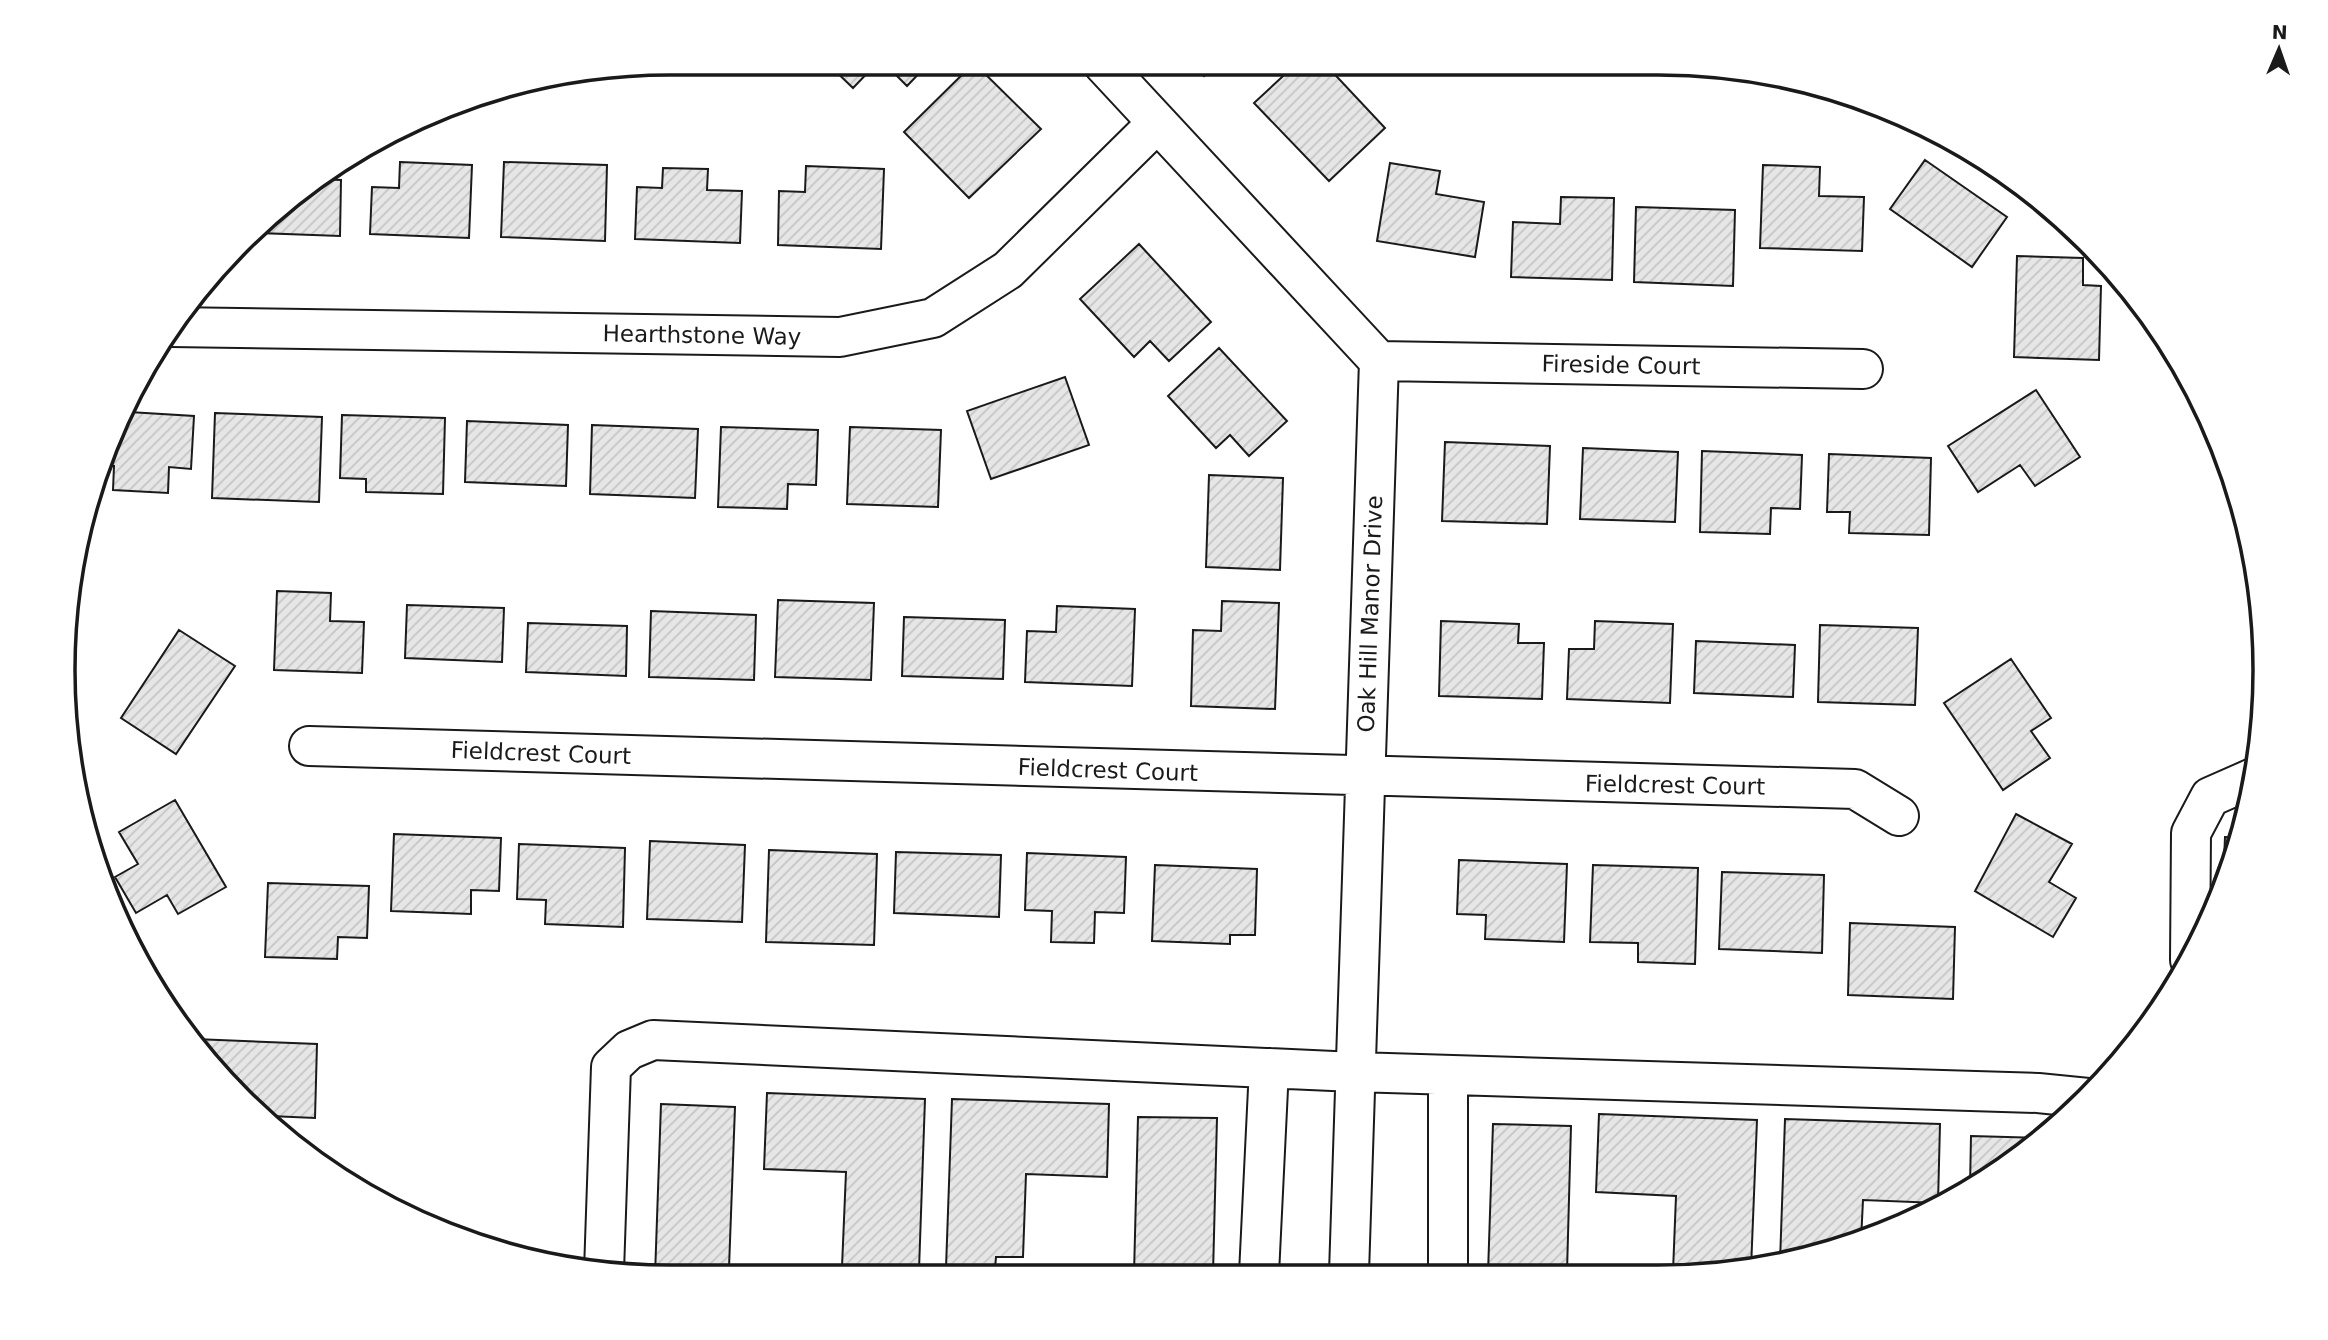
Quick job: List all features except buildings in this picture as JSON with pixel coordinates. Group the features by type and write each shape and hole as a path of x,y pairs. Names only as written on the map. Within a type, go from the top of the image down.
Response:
{"street":[{"path":"1113,75 1379,361"},
{"name":"Hearthstone Way","path":"184,327 840,337 933,317 1008,270 1156,124"},
{"name":"Fireside Court","path":"1379,361 1863,369"},
{"name":"Oak Hill Manor Drive","path":"1349,1265 1379,361"},
{"name":"Fieldcrest Court","path":"309,746 1364,778 1855,789 1899,816"},
{"path":"2190,935 2191,833 2210,797 2242,783"},
{"path":"604,1261 611,1067 629,1050 653,1040 1269,1069 2038,1093 2073,1096"},
{"path":"1259,1265 1269,1069"},
{"path":"1448,1075 1448,1265"}]}
